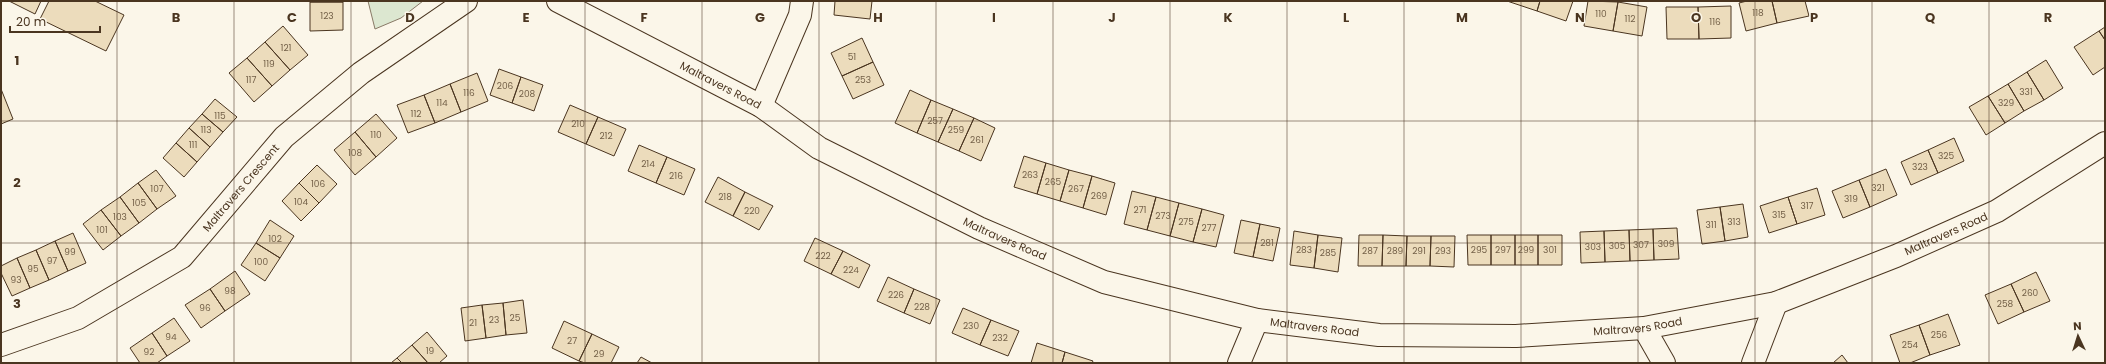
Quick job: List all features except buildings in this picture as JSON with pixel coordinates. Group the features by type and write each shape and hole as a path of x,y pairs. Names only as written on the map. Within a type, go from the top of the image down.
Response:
{"street":[{"name":"Maltravers Crescent","path":"1,345 78,318 182,257 284,137 361,73 466,1"},
{"name":"Maltravers Road","path":"558,1 761,106 819,148 1000,238 1104,282 1257,320 1379,335 1516,336 1644,328 1776,302 1896,256 1997,212 2105,143"},
{"path":"761,106 800,14 802,1"},
{"path":"1753,363 1776,302"},
{"path":"1239,363 1257,320"},
{"path":"1644,328 1664,363"}],"green space":[{"path":"368,1 423,1 401,18 375,29"}]}
